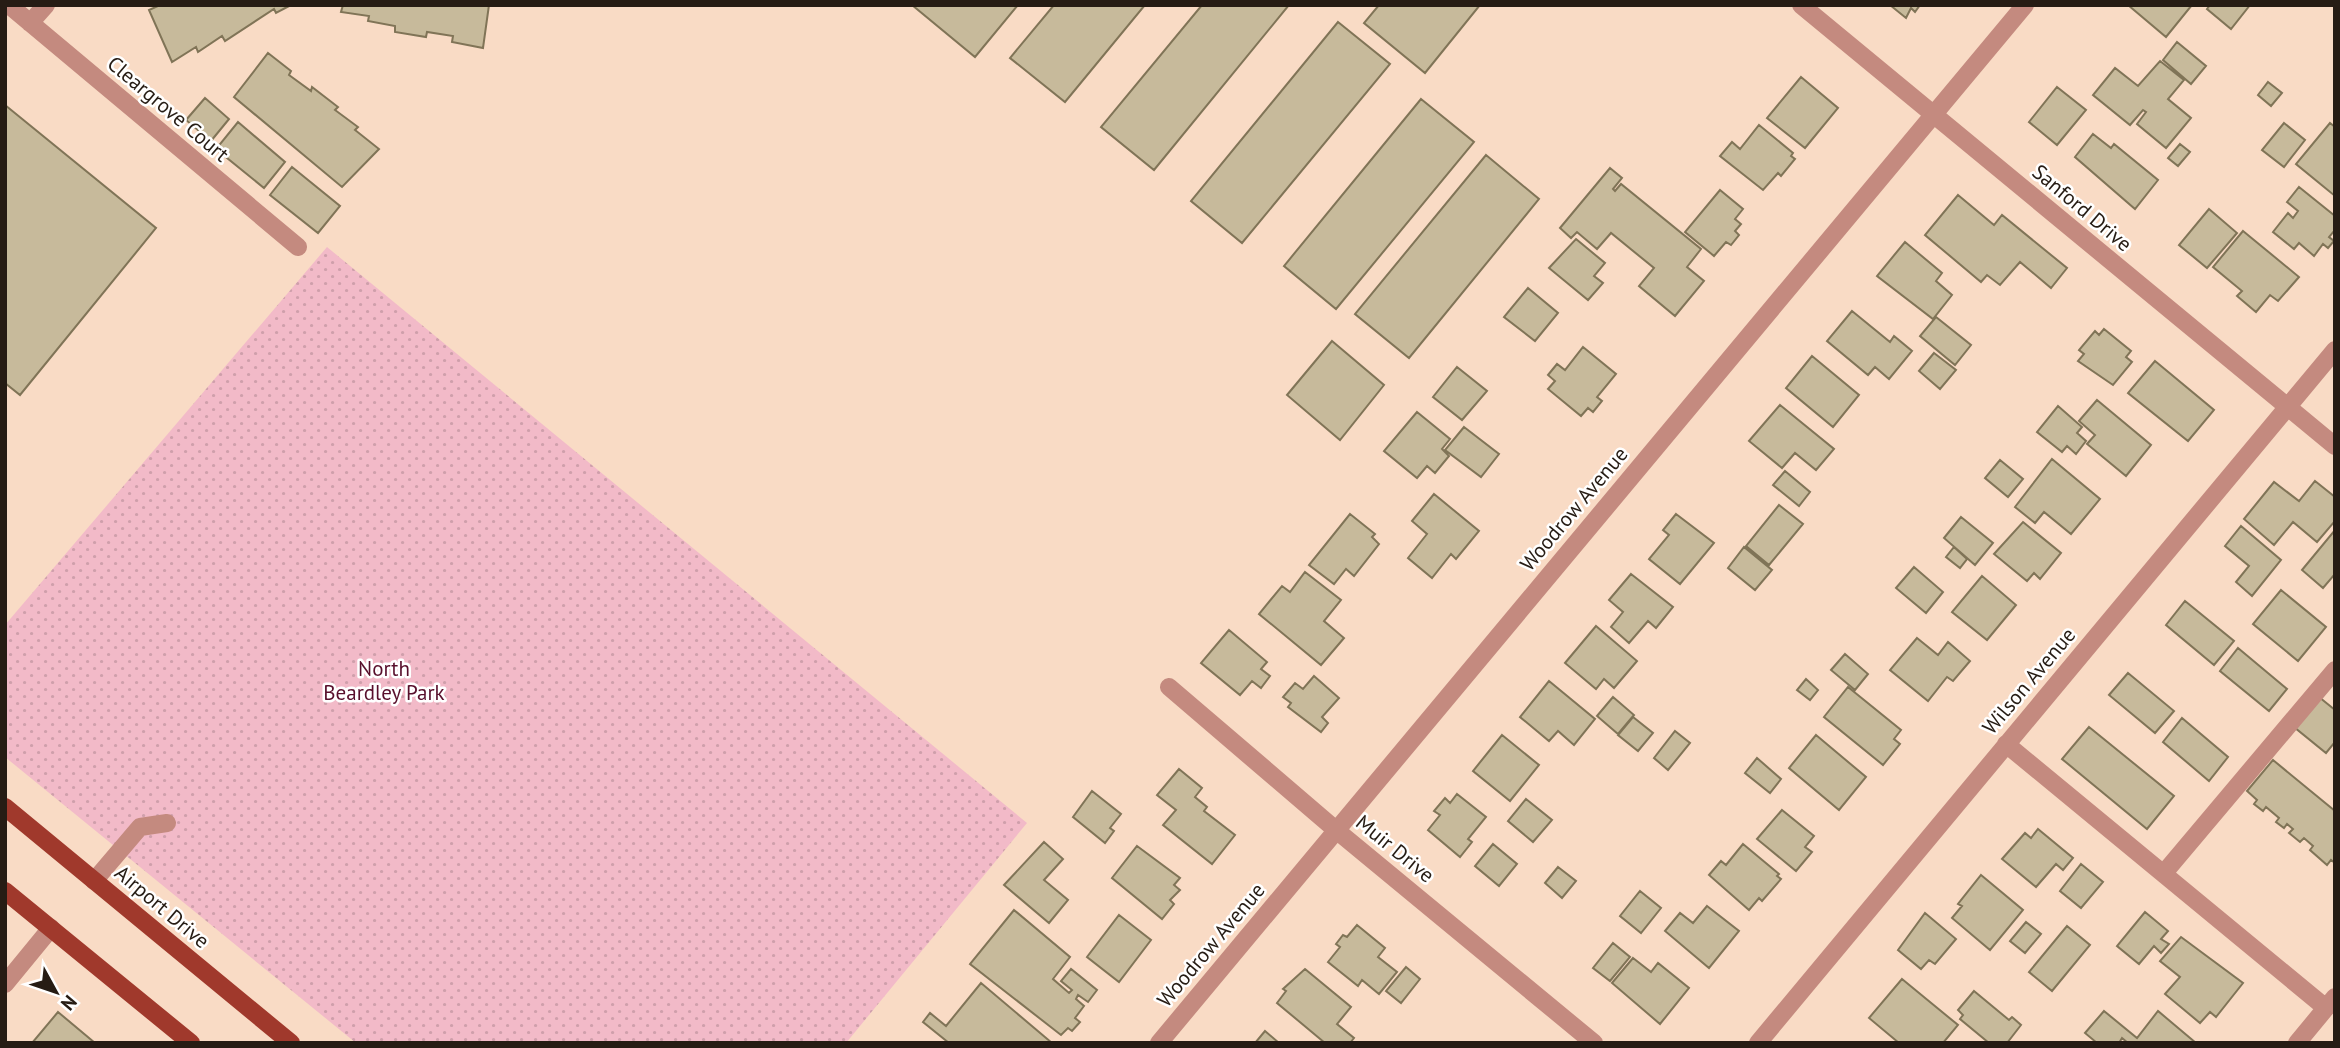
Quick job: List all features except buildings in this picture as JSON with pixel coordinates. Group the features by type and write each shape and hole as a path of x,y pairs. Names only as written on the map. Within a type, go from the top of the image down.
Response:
{"main road":[{"name":"Airport Drive","path":"5,807 291,1043"},
{"path":"5,891 191,1043"}],"street":[{"name":"Cleargrove Court","path":"9,5 298,247"},
{"path":"30,23 46,5"},
{"name":"Sanford Drive","path":"1801,5 2335,446"},
{"name":"Woodrow Avenue","path":"1159,1043 2025,5"},
{"name":"Wilson Avenue","path":"1758,1043 2335,349"},
{"path":"2164,873 2335,670"},
{"name":"Muir Drive","path":"1169,687 1336,830 1594,1043"},
{"path":"2006,744 2164,873 2330,1002 2297,1043"},
{"path":"94,881 140,827 167,823"},
{"path":"5,984 51,928"}],"green space":[{"name":"North Beardley Park","path":"327,247 1027,823 846,1043 356,1043 5,757 5,625"}]}
